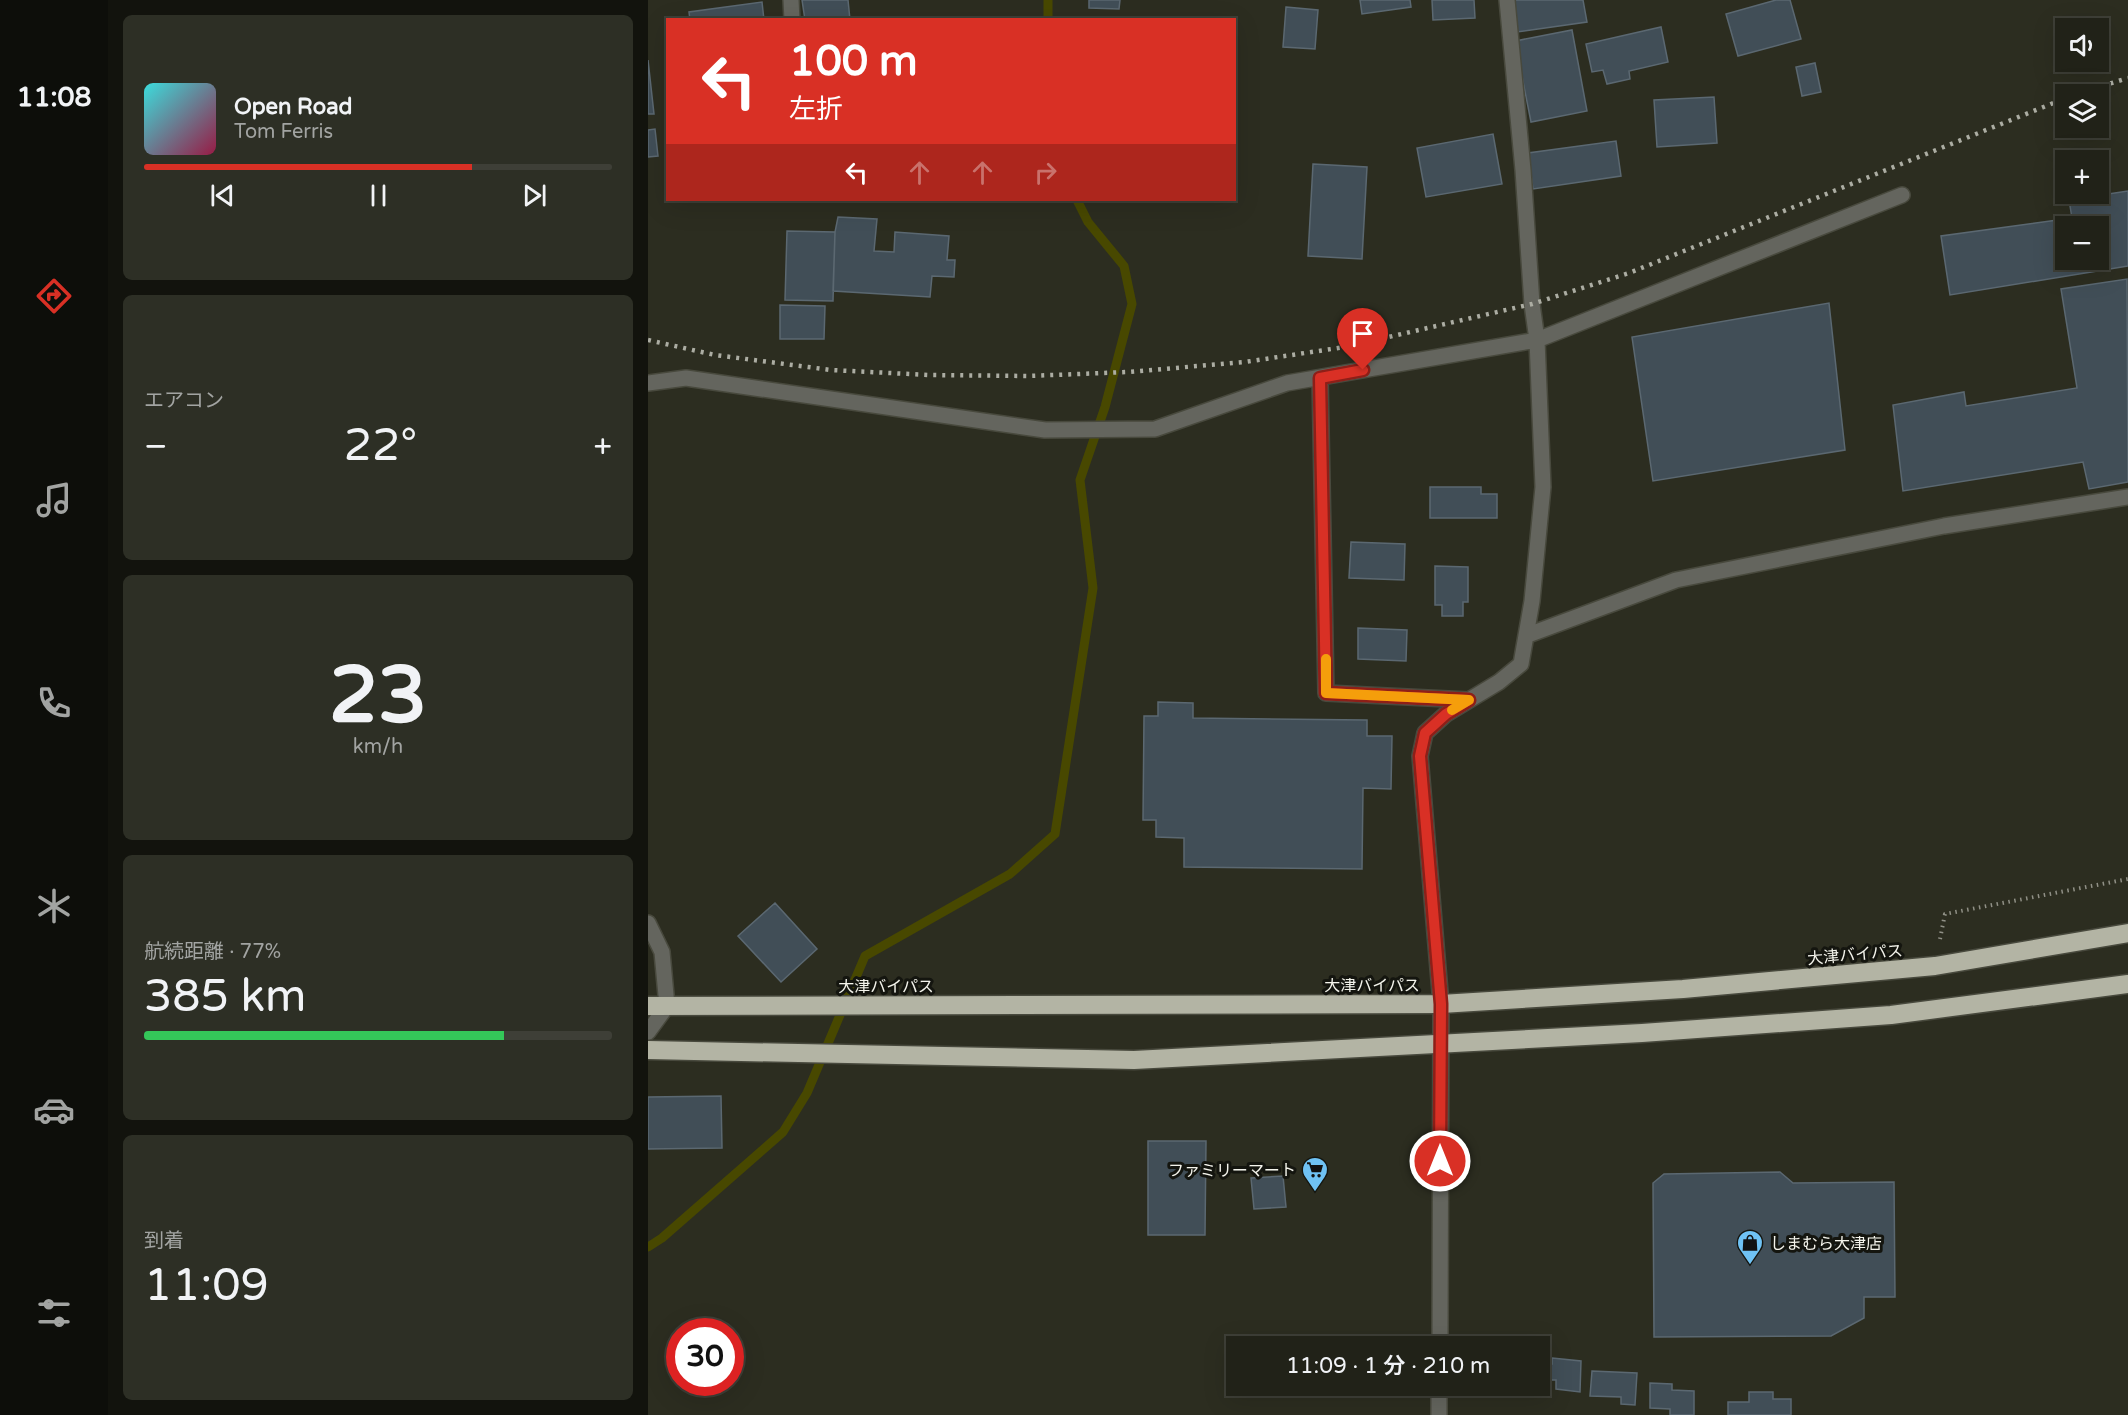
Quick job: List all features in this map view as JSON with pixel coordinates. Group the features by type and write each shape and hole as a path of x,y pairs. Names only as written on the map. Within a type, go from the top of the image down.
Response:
{"highway":[{"name":"大津バイパス","path":"648,1006 1441,1004 1683,988 1935,966 2128,933"},
{"path":"648,1050 1134,1060 1441,1045 1891,1015 2128,984"}],"street":[{"path":"791,0 792,18"},
{"path":"1440,1336 1441,1004 1420,756 1425,733 1446,714 1499,682 1521,663 1528,634 1543,486 1537,340 1532,304 1523,170 1507,0"},
{"path":"648,384 686,378 1045,430 1155,429 1287,383 1537,340 1902,195"},
{"path":"1320,378 1326,693 1469,700"},
{"path":"1528,634 1676,580 1944,526 2128,497"},
{"path":"648,923 662,951 667,1006 648,1032"},
{"path":"1439,1396 1439,1415"}],"path":[{"path":"1935,966 1946,914 2128,879"}],"building":[{"path":"802,0 848,0 850,18 805,18"},
{"path":"1089,0 1120,0 1119,9 1089,8"},
{"path":"1360,0 1410,0 1411,7 1362,14"},
{"path":"1432,0 1474,0 1475,18 1433,20"},
{"path":"1512,0 1583,0 1587,22 1517,32"},
{"path":"1776,0 1790,0 1801,39 1738,56 1726,14"},
{"path":"762,2 764,18 690,18 689,12"},
{"path":"1286,7 1318,10 1315,49 1283,47"},
{"path":"1661,27 1668,62 1629,71 1630,79 1607,84 1603,70 1592,72 1586,44"},
{"path":"1572,30 1587,111 1531,122 1515,41"},
{"path":"648,60 654,114 648,114"},
{"path":"1815,63 1821,92 1802,96 1796,67"},
{"path":"1714,97 1717,143 1657,147 1654,100"},
{"path":"655,129 658,156 648,157 648,130"},
{"path":"1493,134 1502,184 1426,197 1417,148"},
{"path":"1616,141 1621,176 1533,189 1528,153"},
{"path":"1313,164 1367,167 1362,259 1308,256"},
{"path":"2128,191 2128,266 2109,269 2109,216 2072,216 2070,204 2109,204 2109,194"},
{"path":"838,217 877,219 874,251 894,252 895,232 949,236 947,260 955,260 954,277 932,276 930,297 833,291 835,232"},
{"path":"2055,220 2055,270 2103,270 1950,295 1941,236"},
{"path":"787,231 835,232 833,301 785,300"},
{"path":"2127,279 2128,482 2089,489 2083,462 1903,491 1893,405 1964,392 1966,406 2077,388 2061,289"},
{"path":"1829,303 1845,450 1653,481 1632,337"},
{"path":"780,305 825,306 824,339 780,339"},
{"path":"1430,487 1481,487 1481,494 1497,494 1497,518 1430,518"},
{"path":"1351,542 1405,544 1404,580 1349,578"},
{"path":"1435,566 1468,567 1468,602 1463,602 1463,616 1442,616 1442,605 1435,605"},
{"path":"1358,628 1407,630 1406,661 1358,659"},
{"path":"1158,702 1193,703 1193,718 1367,720 1367,736 1392,736 1391,789 1363,788 1362,869 1184,867 1184,838 1156,837 1156,820 1143,820 1144,716 1158,716"},
{"path":"775,903 817,949 781,982 738,936"},
{"path":"721,1096 722,1148 648,1149 648,1097"},
{"path":"1148,1141 1206,1141 1205,1235 1148,1235"},
{"path":"1780,1172 1793,1183 1894,1182 1895,1297 1864,1297 1864,1318 1831,1336 1654,1337 1653,1183 1664,1174"},
{"path":"1283,1176 1286,1207 1254,1209 1251,1178"},
{"path":"1552,1358 1581,1361 1580,1392 1556,1389 1556,1380 1550,1380 1550,1364 1552,1364"},
{"path":"1592,1371 1637,1373 1635,1405 1621,1404 1621,1397 1590,1396"},
{"path":"1650,1383 1672,1384 1672,1390 1694,1391 1694,1415 1670,1415 1670,1409 1650,1408"},
{"path":"1749,1392 1773,1392 1773,1399 1791,1399 1791,1415 1728,1415 1728,1402 1749,1402"}],"waterway":[{"path":"1048,0 1048,18"},
{"path":"648,1247 662,1238 783,1132 807,1093 865,956 1010,874 1055,834 1093,588 1080,480 1105,407 1132,304 1124,266 1088,222 1078,201"}],"railway":[{"path":"2108,84 2128,78"},
{"path":"648,340 715,355 831,370 929,375 1028,376 1128,372 1245,362 1345,347 1532,304 1629,273 2055,102"}],"slow traffic":[{"path":"1326,659 1326,693 1469,700 1452,710"}],"place":[{"name":"ファミリーマート","path":"1315,1193"},
{"name":"しまむら大津店","path":"1750,1266"}],"route":[{"path":"1363,370 1320,378 1326,693 1469,700 1446,714 1425,733 1420,756 1441,1004 1440,1161"}]}
